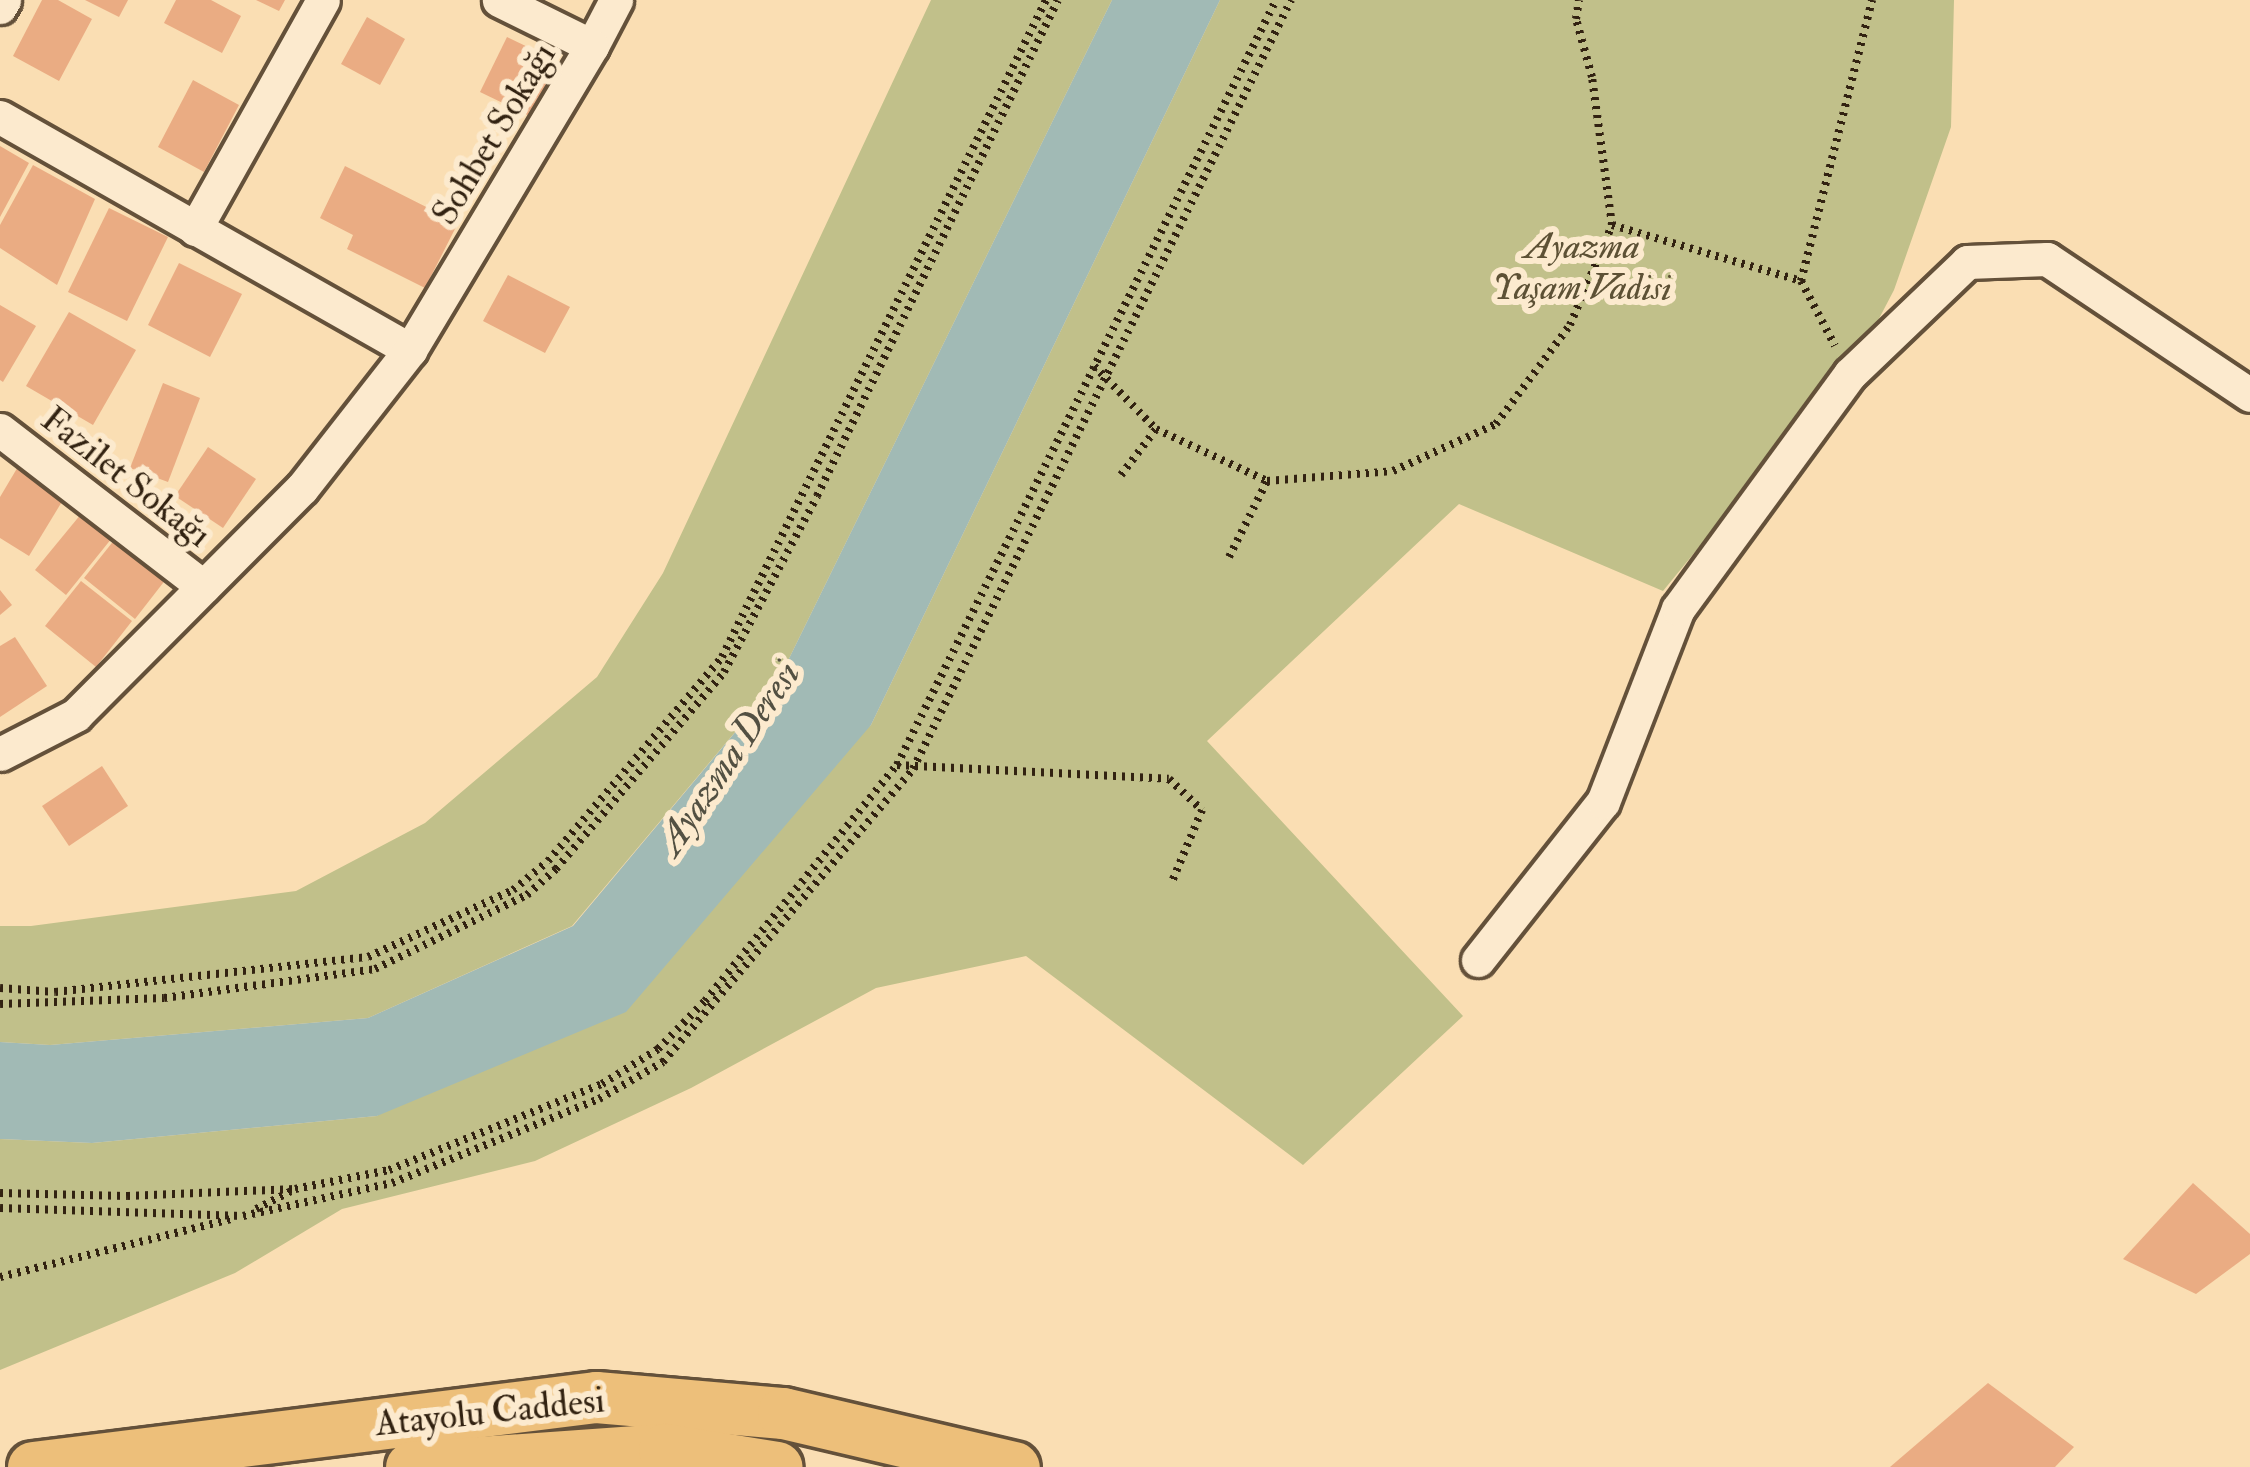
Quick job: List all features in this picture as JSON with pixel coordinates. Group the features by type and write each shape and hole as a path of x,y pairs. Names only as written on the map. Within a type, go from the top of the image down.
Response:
{"main road":[{"name":"Atayolu Caddesi","path":"33,1467 596,1397 783,1413 1014,1467"},
{"name":"Atayolu Caddesi","path":"411,1467 664,1449 777,1467"}],"street":[{"path":"195,229 322,0"},
{"name":"Sohbet Sokağı","path":"0,754 76,715 302,488 410,350 592,46 499,0"},
{"path":"592,46 616,0"},
{"path":"0,118 410,350"},
{"path":"1478,960 1603,802 1678,609 1850,374 1967,262 2047,259 2250,395"},
{"name":"Fazilet Sokağı","path":"0,430 204,587"}],"path":[{"path":"0,988 56,992 368,957 513,890 548,861 722,657 1046,0"},
{"path":"0,1004 164,998 375,969 527,895 556,869 733,657 1058,0"},
{"path":"0,1193 109,1196 295,1189 389,1170 602,1084 658,1049 705,1001 897,765 1276,0"},
{"path":"0,1277 392,1183 598,1099 663,1062 913,769 1291,0"},
{"path":"1093,365 1103,381 1156,428 1267,481 1394,471 1496,424 1570,325 1612,225 1592,77 1576,19 1579,0"},
{"path":"1850,374 1801,281 1872,0"},
{"path":"1612,225 1801,281"},
{"path":"1121,476 1156,428"},
{"path":"1229,557 1267,481"},
{"path":"897,765 1168,779 1202,809 1171,884"},
{"path":"0,1208 243,1216 295,1189"}],"green space":[{"path":"931,0 1112,0 778,681 572,926 368,1018 50,1045 0,1042 0,926 31,926 296,891 425,823 597,677 663,573"},
{"name":"Ayazma Yaşam Vadisi","path":"1220,0 1954,0 1951,127 1894,290 1850,374 1780,448 1663,591 1459,504 1207,741 1463,1016 1303,1165 1026,956 876,988 691,1088 535,1161 342,1209 235,1273 0,1370 0,1139 92,1143 377,1116 871,725"}],"water":[{"name":"Ayazma Deresi","path":"1112,0 1220,0 871,725 626,1012 377,1116 92,1143 0,1139 0,1042 50,1045 368,1018 573,926 778,681"}],"building":[{"path":"42,0 58,0 92,19 59,81 13,56"},
{"path":"85,0 128,0 119,17"},
{"path":"176,0 211,0 241,16 222,53 164,23"},
{"path":"256,0 285,0 279,11"},
{"path":"367,17 405,39 380,85 341,64"},
{"path":"507,37 563,64 536,119 480,92"},
{"path":"193,80 239,105 204,172 158,147"},
{"path":"0,146 29,163 0,217"},
{"path":"33,165 95,199 57,285 0,248 0,225"},
{"path":"345,166 458,223 425,288 347,249 353,235 320,218"},
{"path":"109,208 168,237 127,321 68,292"},
{"path":"179,263 242,294 210,357 148,325"},
{"path":"508,275 570,307 545,353 483,321"},
{"path":"0,305 36,326 3,382 0,380"},
{"path":"69,312 136,350 93,425 26,386"},
{"path":"163,383 200,398 168,482 130,468"},
{"path":"208,447 256,479 223,528 175,496"},
{"path":"19,465 66,495 29,556 0,538 0,497"},
{"path":"86,508 116,533 66,595 35,570"},
{"path":"119,534 170,574 135,619 84,578"},
{"path":"81,581 132,621 96,667 45,626"},
{"path":"0,590 12,605 0,615"},
{"path":"15,637 47,686 0,717 0,646"},
{"path":"102,766 128,806 69,846 42,806"},
{"path":"2193,1183 2250,1234 2250,1254 2196,1294 2123,1259"},
{"path":"1988,1383 2074,1447 2055,1467 1890,1467"}]}
